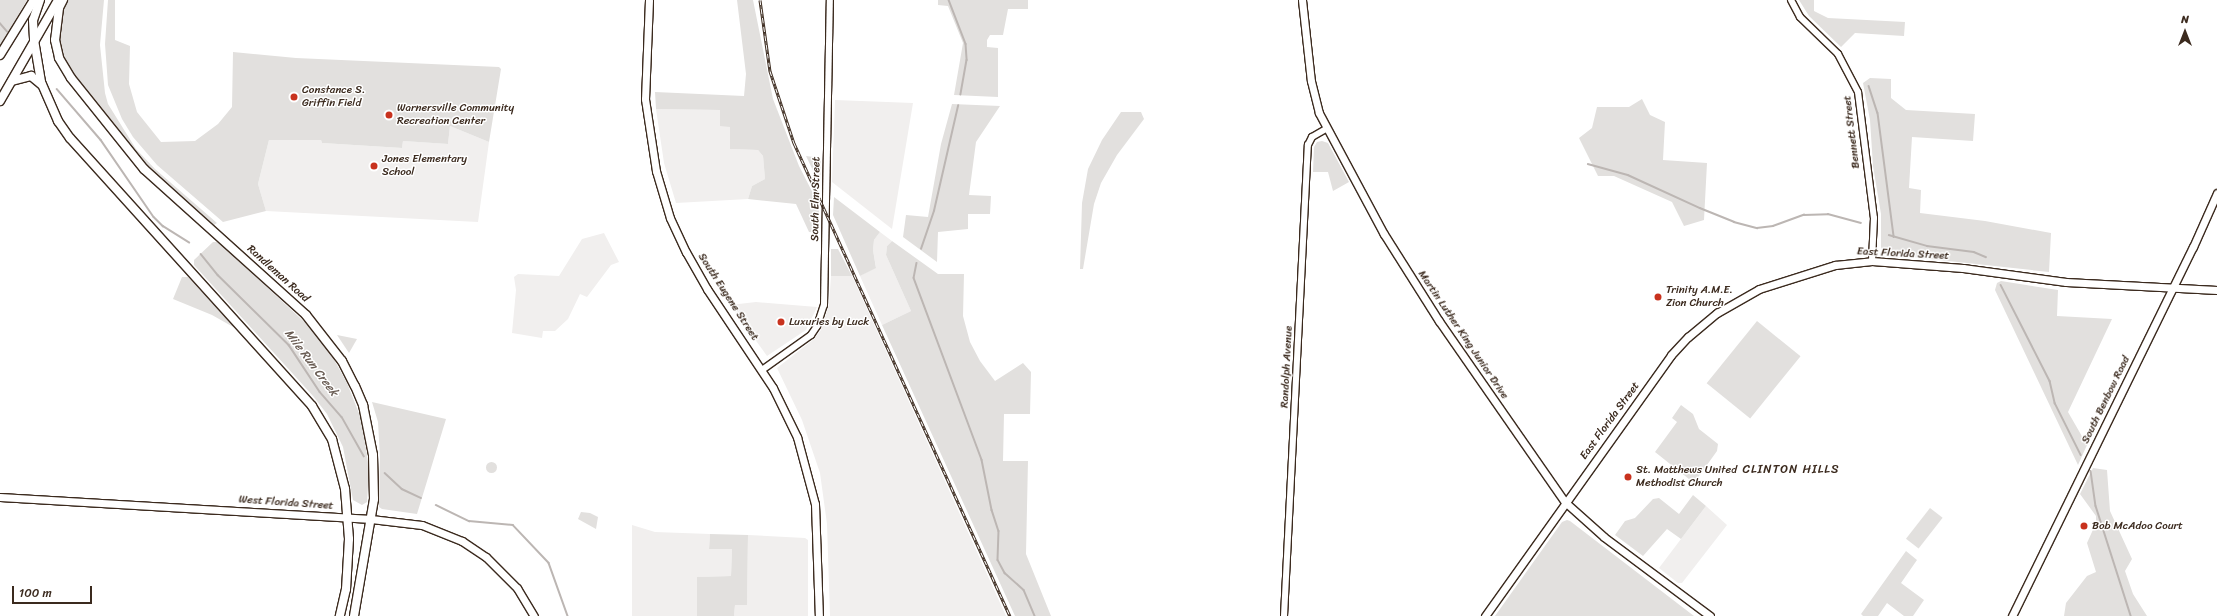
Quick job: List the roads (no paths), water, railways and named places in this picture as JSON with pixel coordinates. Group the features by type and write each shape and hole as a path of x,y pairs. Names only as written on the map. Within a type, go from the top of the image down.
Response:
{"main road":[{"path":"0,54 34,0"},
{"path":"40,0 33,20 34,40 42,86 48,102 70,138 184,262 312,406 332,439 340,460 345,489 349,564 340,616"},
{"path":"0,102 58,0"},
{"name":"Randleman Road","path":"63,0 59,8 55,40 59,58 71,78 144,169 306,315 342,361 363,405 370,433 373,454 374,499 354,616"},
{"name":"South Eugene Street","path":"649,0 645,99 650,144 662,195 678,235 698,274 762,370 792,423 810,480 818,534 819,616"},
{"name":"Martin Luther King Junior Drive","path":"1302,0 1313,93 1326,129 1384,234 1422,295 1565,502 1604,537 1710,616"},
{"path":"12,81 31,76 42,86"},
{"name":"South Benbow Road","path":"2012,616 2173,288 2217,193"},
{"name":"East Florida Street","path":"1485,616 1671,355 1706,321 1741,299 1777,282 1835,265 1872,261 1956,267 2066,282 2217,290"},
{"name":"West Florida Street","path":"0,497 370,519 422,525 462,541 486,557 517,588 534,616"}],"street":[{"name":"South Elm Street","path":"762,370 811,335 817,326 824,305 830,0"},
{"name":"Bennett Street","path":"1790,0 1800,16 1838,54 1858,92 1874,218 1872,261"},
{"name":"Randolph Avenue","path":"1284,616 1308,145 1312,137 1326,129"}],"waterway":[{"path":"949,0 966,44 967,60 961,94"},
{"name":"Mile Run Creek","path":"0,23 7,31"},
{"path":"1869,86 1878,113 1894,237"},
{"name":"Mile Run Creek","path":"57,89 101,140 154,217 163,226 189,242"},
{"path":"921,249 934,211 958,106"},
{"path":"1588,164 1628,175 1734,222 1757,228 1773,226 1804,215 1828,214 1861,223"},
{"path":"1889,235 1927,246 1974,252 1986,257"},
{"name":"Mile Run Creek","path":"201,254 218,275 289,345 320,392 342,417 364,456"},
{"path":"917,263 914,278 982,460 992,510 999,531 998,560 1005,573 1024,590 1035,616"},
{"path":"2001,285 2050,381 2055,403 2081,455"},
{"path":"2091,471 2096,506 2131,616"},
{"name":"Mile Run Creek","path":"385,473 402,489 421,498"},
{"name":"Mile Run Creek","path":"436,505 469,521 513,525 549,563 568,616"}],"railway":[{"path":"760,0 770,71 794,143 1010,616"}],"place":[{"name":"Constance S. Griffin Field","path":"294,97"},
{"name":"Warnersville Community Recreation Center","path":"389,115"},
{"name":"Jones Elementary School","path":"374,166"},
{"name":"Trinity A.M.E. Zion Church","path":"1658,297"},
{"name":"Luxuries by Luck","path":"781,322"},
{"name":"St. Matthews United Methodist Church","path":"1628,477"},
{"name":"Bob McAdoo Court","path":"2084,526"}],"district":[{"name":"CLINTON HILLS","path":"1791,470"}]}
